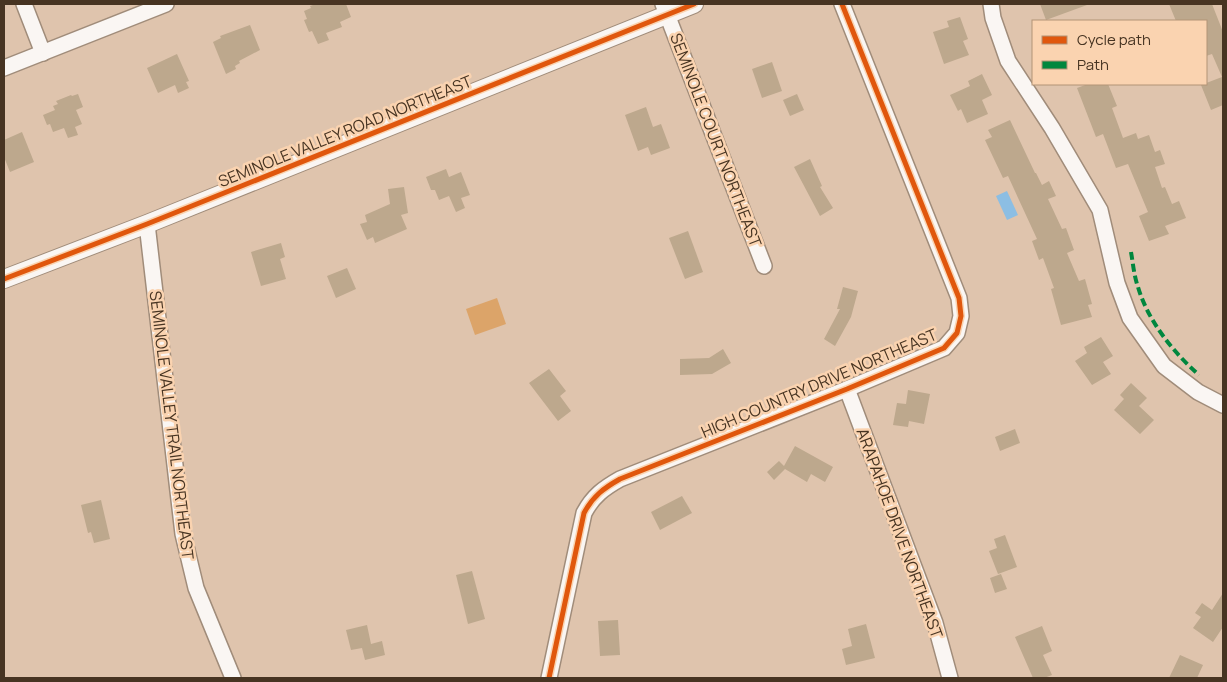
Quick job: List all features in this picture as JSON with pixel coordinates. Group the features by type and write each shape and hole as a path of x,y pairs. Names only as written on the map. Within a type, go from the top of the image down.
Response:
{"street":[{"path":"24,4 43,53"},
{"path":"4,68 166,4"},
{"name":"SEMINOLE VALLEY ROAD NORTHEAST","path":"4,279 147,224 666,9 694,4"},
{"name":"HIGH COUNTRY DRIVE NORTHEAST","path":"550,678 584,513 591,500 603,488 620,479 847,389 944,348 957,333 961,316 958,298 842,4"},
{"path":"991,4 993,18 1008,62 1052,128 1100,210 1117,283 1130,318 1164,366 1198,392 1223,405"},
{"name":"SEMINOLE COURT NORTHEAST","path":"666,9 764,266"},
{"name":"SEMINOLE VALLEY TRAIL NORTHEAST","path":"147,224 183,534 196,588 233,678"},
{"name":"ARAPAHOE DRIVE NORTHEAST","path":"847,389 935,623 950,678"}],"shaded area":[{"path":"497,298 506,324 475,335 466,309"}],"water":[{"path":"1007,191 1018,215 1007,220 996,196"}],"building":[{"path":"316,4 346,4 351,17 340,22 342,27 326,33 329,40 318,44 312,31 309,32 304,20 307,19 304,11"},
{"path":"1040,4 1087,4 1087,5 1046,20"},
{"path":"1169,4 1212,4 1223,32 1223,105 1211,110 1201,85 1207,85 1207,83 1222,77 1212,54 1207,56 1207,20 1176,20"},
{"path":"960,17 968,39 963,41 969,55 944,64 933,32 949,27 947,21"},
{"path":"250,25 260,50 239,61 240,63 235,66 236,69 226,74 213,42 221,38 220,36"},
{"path":"177,54 189,81 186,82 189,88 178,93 175,85 158,93 147,68"},
{"path":"772,62 782,91 762,98 752,69"},
{"path":"982,74 992,95 982,100 988,114 967,123 961,109 958,111 950,95 970,86 968,81"},
{"path":"1085,85 1108,85 1117,106 1112,108 1123,138 1136,133 1138,139 1149,135 1155,152 1160,150 1165,164 1155,167 1162,188 1165,187 1172,204 1179,201 1186,218 1165,226 1169,234 1149,241 1139,216 1148,212 1128,164 1116,168 1103,134 1096,137 1077,88"},
{"path":"78,94 83,107 76,110 82,124 75,127 78,135 68,138 64,128 53,132 50,124 47,125 43,115 55,110 53,106 58,104 56,101"},
{"path":"797,94 804,110 790,116 783,100"},
{"path":"646,107 653,127 661,124 670,148 651,155 648,147 638,151 625,115"},
{"path":"1010,120 1042,185 1049,181 1056,196 1048,199 1062,229 1066,228 1074,250 1067,253 1079,281 1085,279 1092,304 1088,305 1092,317 1061,325 1051,289 1054,288 1043,258 1039,260 1032,241 1037,239 1008,176 1003,178 985,140 992,137 988,130"},
{"path":"22,132 34,162 10,172 4,157 4,140"},
{"path":"810,159 822,186 820,187 833,208 820,216 794,167"},
{"path":"446,169 449,177 461,172 470,195 461,198 465,208 456,212 449,196 439,200 435,190 431,190 426,177"},
{"path":"404,187 408,213 401,215 407,229 375,243 373,237 367,240 360,224 367,222 365,215 390,204 388,189"},
{"path":"688,231 703,272 685,279 669,238"},
{"path":"281,243 285,257 280,259 286,279 261,286 251,252"},
{"path":"347,268 356,289 336,298 327,276"},
{"path":"843,287 858,291 851,317 835,346 824,339 840,309 837,309"},
{"path":"1101,337 1113,356 1103,362 1111,374 1092,385 1075,361 1087,353 1084,347"},
{"path":"723,349 731,363 712,374 680,375 680,359 709,358"},
{"path":"549,369 566,391 560,396 571,411 558,421 529,383"},
{"path":"1131,383 1147,398 1139,406 1154,420 1140,434 1114,410 1124,399 1120,395"},
{"path":"908,390 930,394 924,424 909,421 908,427 893,425 897,403 906,404"},
{"path":"1015,429 1020,443 1000,451 995,437"},
{"path":"795,446 833,467 825,482 811,474 807,482 785,469 774,480 767,472 779,461 784,466"},
{"path":"682,496 692,513 660,530 651,512"},
{"path":"101,500 110,539 94,543 91,532 88,533 81,505"},
{"path":"1005,535 1017,567 998,574 989,551 997,548 994,539"},
{"path":"472,571 485,619 468,624 456,575"},
{"path":"1001,574 1007,589 995,593 990,578"},
{"path":"1223,593 1223,627 1213,642 1193,628 1201,617 1195,613 1202,603 1212,610"},
{"path":"618,620 620,655 600,656 598,621"},
{"path":"866,624 875,658 846,665 842,649 852,646 848,629"},
{"path":"367,625 371,644 382,641 385,655 365,660 362,648 351,650 346,630"},
{"path":"1042,626 1052,651 1043,655 1052,675 1044,678 1033,678 1015,637"},
{"path":"1180,655 1203,665 1197,678 1169,678"}],"marked path":[{"path":"1131,252 1137,283 1148,312 1162,335 1199,375"}],"cycle path":[{"path":"4,279 147,224 694,4"},
{"path":"549,678 584,513 599,493 620,479 847,389 944,348 957,333 961,316 959,298 842,4"}]}
